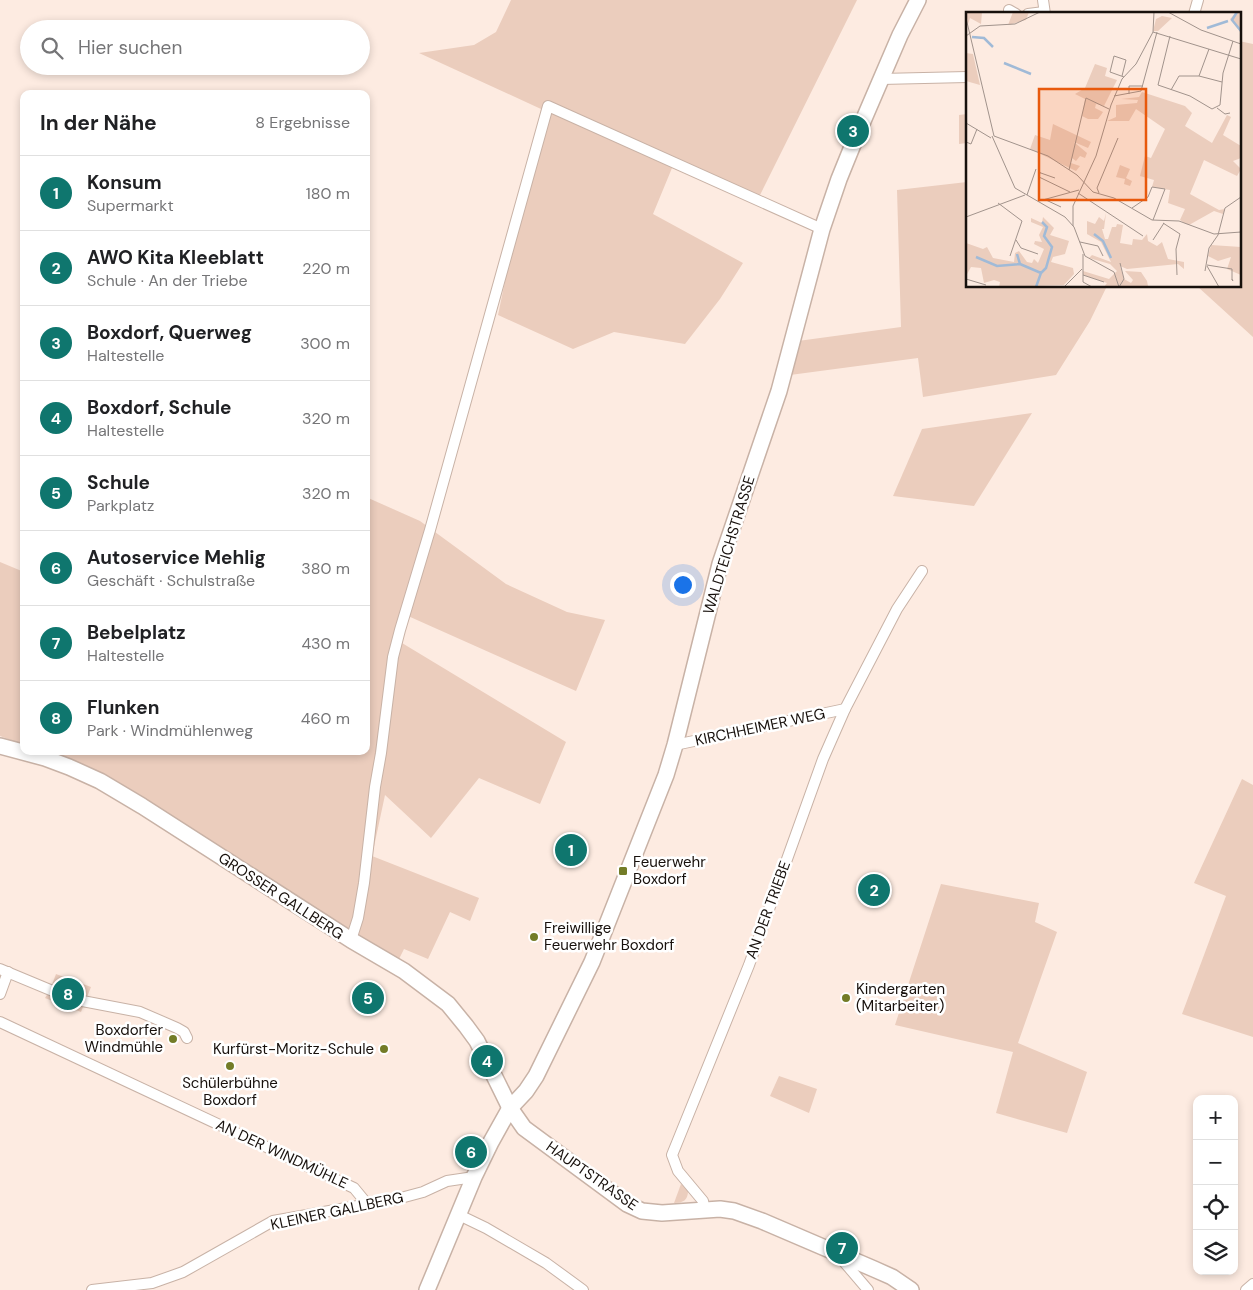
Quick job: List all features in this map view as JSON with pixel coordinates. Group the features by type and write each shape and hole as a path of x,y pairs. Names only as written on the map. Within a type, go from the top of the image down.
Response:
{"street":[{"name":"WALDTEICHSTRASSE","path":"427,1290 474,1177 491,1142 510,1108 526,1091 536,1076 592,962 663,783 675,745 720,564 779,391 822,228 839,179 881,78 918,0"},
{"path":"881,78 966,77"},
{"path":"351,940 358,918 364,883 393,657 548,106 822,228"},
{"name":"AN DER TRIEBE","path":"705,1210 703,1201 678,1171 672,1155 749,964 823,759 844,712 897,609 922,570"},
{"name":"KIRCHHEIMER WEG","path":"675,745 844,712"},
{"name":"GROSSER GALLBERG","path":"0,746 20,751"},
{"name":"GROSSER GALLBERG","path":"33,755 69,767 100,781 351,940 404,971 448,1004 466,1026 477,1041 510,1108"},
{"path":"0,994 4,971 72,999 140,1012 177,1028 184,1032 186,1038"},
{"name":"AN DER WINDMÜHLE","path":"0,1022 354,1188 368,1205"},
{"name":"HAUPTSTRASSE","path":"510,1108 524,1128 627,1204 642,1211 662,1213 720,1209 734,1211 762,1221 892,1277 910,1290"},
{"name":"KLEINER GALLBERG","path":"92,1290 152,1283 183,1272 273,1221 398,1199 423,1192 447,1181 474,1177"},
{"path":"459,1215 539,1259 583,1290"},
{"path":"836,1253 868,1290"},
{"path":"1246,1290 1253,1284"}],"shaded area":[{"path":"511,0 857,0 759,197 672,168 653,214 743,263 720,299 685,344 614,332 573,349 498,315 541,109 419,53 474,45 496,32"},
{"path":"1240,41 1253,44 1253,337 1199,288 1240,288"},
{"path":"966,114 966,143 959,144 959,115"},
{"path":"966,182 966,288 1106,288 1090,321 1056,375 923,397 918,358 790,375 798,341 901,327 897,190"},
{"path":"1032,413 974,506 893,496 922,429"},
{"path":"370,499 420,521 506,584 567,612 605,620 576,691 408,616 402,643 566,742 540,804 479,778 431,838 385,795 372,856 479,898 470,921 450,912 428,959 404,949 398,961 50,755 370,755"},
{"path":"0,562 20,570 20,744 0,736"},
{"path":"1242,779 1253,785 1253,1037 1182,1014 1226,896 1194,883"},
{"path":"941,884 1039,903 1035,922 1057,932 1018,1043 1087,1072 1067,1133 996,1113 1013,1052 895,1025"},
{"path":"56,974 91,987 81,1012 45,998"},
{"path":"779,1076 817,1089 809,1113 770,1096"},
{"path":"681,1184 688,1191 687,1197 682,1202 674,1203"}],"place":[{"name":"Boxdorf, Querweg","path":"853,131"},
{"name":"Konsum","path":"571,850"},
{"name":"Feuerwehr Boxdorf","path":"623,871"},
{"name":"AWO Kita Kleeblatt","path":"874,890"},
{"name":"Freiwillige Feuerwehr Boxdorf","path":"534,937"},
{"name":"Flunken","path":"68,994"},
{"name":"Schule","path":"368,998"},
{"name":"Kindergarten (Mitarbeiter)","path":"846,998"},
{"name":"Boxdorfer Windmühle","path":"173,1039"},
{"name":"Kurfürst-Moritz-Schule","path":"384,1049"},
{"name":"Boxdorf, Schule","path":"487,1061"},
{"name":"Schülerbühne Boxdorf","path":"230,1066"},
{"name":"Autoservice Mehlig","path":"471,1152"},
{"name":"Bebelplatz","path":"842,1248"}]}
